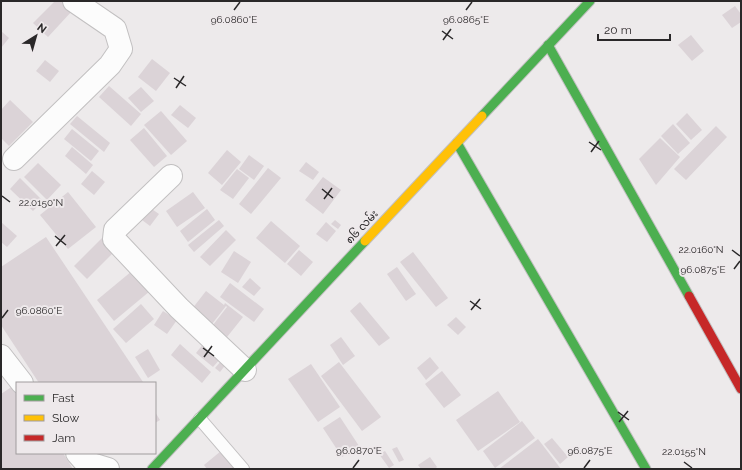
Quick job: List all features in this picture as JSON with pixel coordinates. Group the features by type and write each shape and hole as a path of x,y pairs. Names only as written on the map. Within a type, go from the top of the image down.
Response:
{"street":[{"path":"14,158 110,65 121,49 115,29 74,1"},
{"name":"၈၆ လမ်း","path":"152,469 590,1"},
{"path":"548,45 741,389"},
{"path":"457,143 646,469"},
{"path":"171,176 115,230 114,239 180,308 245,370"},
{"path":"1,356 21,382"},
{"path":"78,454 85,462 108,469"}],"lane":[{"path":"200,419 243,469"}],"building":[{"path":"55,1 62,1 72,11 48,37 33,23"},
{"path":"735,6 741,14 741,22 732,28 722,15"},
{"path":"1,31 9,38 1,48"},
{"path":"691,35 704,51 692,61 678,45"},
{"path":"152,59 170,73 156,91 138,77"},
{"path":"45,60 59,71 50,82 36,71"},
{"path":"109,86 141,114 131,126 99,97"},
{"path":"141,87 154,101 141,112 128,98"},
{"path":"10,100 33,122 9,146 1,138 1,110"},
{"path":"180,105 196,118 188,128 171,115"},
{"path":"161,111 187,141 171,155 144,125"},
{"path":"687,113 702,130 691,140 676,124"},
{"path":"77,116 110,143 104,152 70,124"},
{"path":"673,124 690,143 678,154 661,136"},
{"path":"716,126 727,137 686,180 674,169"},
{"path":"144,128 167,156 154,167 130,140"},
{"path":"72,129 99,151 91,161 64,139"},
{"path":"660,138 680,157 656,185 639,159"},
{"path":"72,147 93,165 86,174 65,156"},
{"path":"227,150 241,162 222,185 208,173"},
{"path":"249,155 264,166 254,180 239,169"},
{"path":"306,162 319,172 313,180 299,171"},
{"path":"38,163 61,185 47,200 24,177"},
{"path":"268,168 281,178 251,214 239,204"},
{"path":"237,169 249,178 233,199 220,190"},
{"path":"92,171 105,182 94,195 81,184"},
{"path":"323,177 341,190 323,214 305,200"},
{"path":"20,178 43,201 33,211 10,189"},
{"path":"68,192 96,227 68,249 40,215"},
{"path":"193,192 205,208 177,227 166,211"},
{"path":"146,205 159,214 150,226 138,217"},
{"path":"207,209 215,220 188,242 180,231"},
{"path":"219,220 224,226 194,252 188,245"},
{"path":"335,220 341,225 338,229 331,224"},
{"path":"271,221 300,246 285,263 256,238"},
{"path":"1,222 17,236 7,247 1,242"},
{"path":"326,222 336,231 327,242 316,234"},
{"path":"226,230 236,240 210,266 200,257"},
{"path":"104,236 117,249 87,279 74,266"},
{"path":"46,237 143,382 38,382 1,325 1,267"},
{"path":"299,250 313,262 301,276 287,264"},
{"path":"234,251 251,262 238,283 221,272"},
{"path":"413,252 448,298 436,307 400,262"},
{"path":"397,267 416,294 406,301 387,274"},
{"path":"132,271 150,291 114,321 97,300"},
{"path":"250,278 261,288 254,296 242,287"},
{"path":"230,283 264,309 254,322 220,297"},
{"path":"206,291 243,317 227,337 213,325 227,307 226,306 212,324 192,309"},
{"path":"360,302 390,338 379,346 350,311"},
{"path":"141,304 154,319 126,343 113,329"},
{"path":"163,311 177,320 167,334 154,325"},
{"path":"456,317 466,327 458,335 447,325"},
{"path":"341,337 355,356 343,365 330,345"},
{"path":"204,343 221,358 213,367 196,353"},
{"path":"180,344 211,372 202,383 171,355"},
{"path":"148,349 160,370 148,378 135,357"},
{"path":"430,357 439,368 426,380 417,368"},
{"path":"222,360 227,363 220,372 215,368"},
{"path":"339,362 381,417 362,431 321,376"},
{"path":"311,364 340,407 318,422 288,379"},
{"path":"442,371 461,395 444,408 425,384"},
{"path":"16,384 16,454 64,454 73,469 1,469 1,394"},
{"path":"498,391 520,422 478,451 456,420"},
{"path":"156,414 160,420 156,422"},
{"path":"340,417 359,446 342,457 323,428"},
{"path":"522,421 535,438 495,468 483,451"},
{"path":"552,438 568,457 560,464 544,444"},
{"path":"538,439 561,469 499,469"},
{"path":"397,447 404,460 399,462 392,449"},
{"path":"221,451 236,469 207,469 204,465"},
{"path":"385,451 394,465 389,468 379,454"},
{"path":"430,457 437,467 435,469 421,469 418,465"}],"traffic: fast":[{"path":"482,116 590,1"},
{"path":"548,45 689,296"},
{"path":"457,143 646,469"},
{"path":"152,469 365,241"}],"traffic: slow":[{"path":"365,241 482,116"}],"traffic: jam":[{"path":"689,296 741,389"}]}
